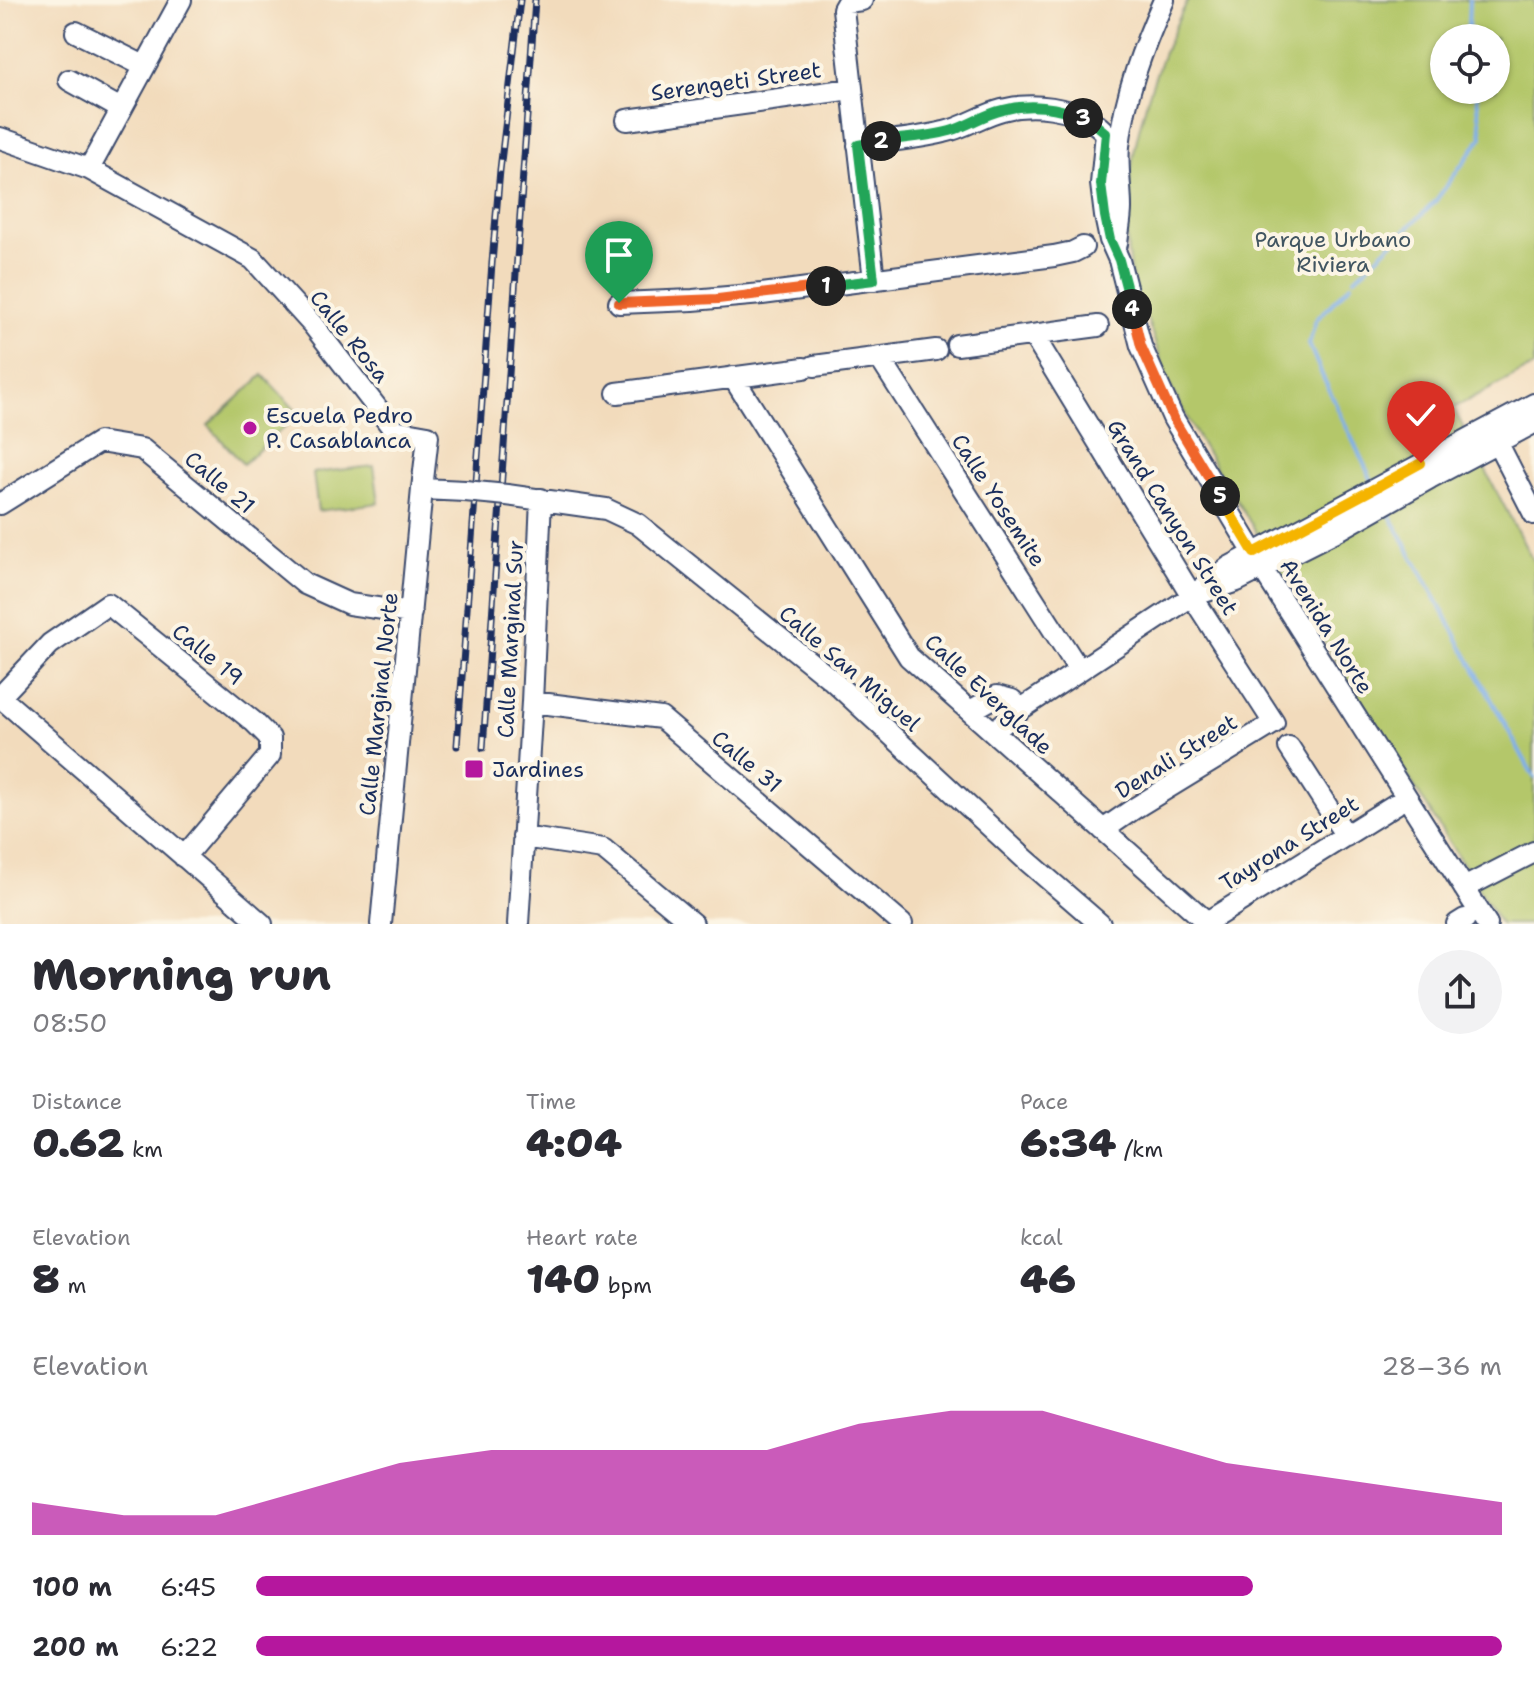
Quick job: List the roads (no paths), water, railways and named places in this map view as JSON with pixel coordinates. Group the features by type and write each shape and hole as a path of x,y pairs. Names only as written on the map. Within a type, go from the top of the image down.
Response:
{"street":[{"path":"0,138 89,169 181,0"},
{"path":"858,145 940,133 1003,109 1025,106 1073,113 1095,124 1112,140 1124,112 1136,67 1164,0"},
{"path":"855,1 843,9 874,280"},
{"path":"76,32 144,66"},
{"path":"69,80 121,109"},
{"name":"Serengeti Street","path":"627,120 851,89"},
{"name":"Avenida Norte","path":"1112,140 1101,184 1110,240 1119,260 1141,346 1173,418 1258,560 1487,924"},
{"name":"Calle Rosa","path":"89,169 253,259 313,325 394,430 428,436 422,489"},
{"path":"619,303 744,296 1054,256 1083,247"},
{"path":"957,345 1098,326"},
{"name":"Grand Canyon Street","path":"1033,335 1192,596 1274,723"},
{"path":"617,393 936,350"},
{"name":"Calle Yosemite","path":"879,357 1079,670"},
{"name":"Calle Everglade","path":"733,377 909,657 1208,923"},
{"path":"993,732 1021,709 1192,596 1229,567 1258,560 1342,528 1430,478 1534,404"},
{"path":"1493,435 1534,423"},
{"path":"1493,435 1534,514"},
{"name":"Calle 21","path":"0,504 99,442 142,449 305,584 349,604 411,613"},
{"path":"422,489 541,499"},
{"name":"Calle Marginal Norte","path":"382,924 422,489"},
{"name":"Calle Marginal Sur","path":"518,924 541,499"},
{"name":"Calle San Miguel","path":"541,499 606,509 638,524 832,680 1014,849 1100,924"},
{"name":"Calle 19","path":"0,697 50,644 108,604 254,722 270,738 270,755 184,857"},
{"path":"970,711 997,696 1012,700 1021,709"},
{"path":"0,697 262,924"},
{"name":"Calle 31","path":"532,702 661,718 902,924"},
{"name":"Denali Street","path":"1103,830 1274,723"},
{"path":"1289,747 1346,836"},
{"name":"Tayrona Street","path":"1208,923 1396,804"},
{"path":"523,837 603,849 693,924"},
{"path":"1464,888 1534,852"}],"waterway":[{"path":"1468,24 1469,0"},
{"path":"1355,278 1434,203 1482,137 1478,104"},
{"path":"1351,284 1316,320 1309,344 1372,481"},
{"path":"1387,510 1534,777"}],"railway":[{"path":"457,746 492,263 520,0"},
{"path":"483,748 535,0"}],"place":[{"name":"Escuela Pedro P. Casablanca","path":"250,428"},
{"name":"Jardines","path":"474,769"}],"park label":[{"name":"Parque Urbano Riviera","path":"1333,252"}]}
